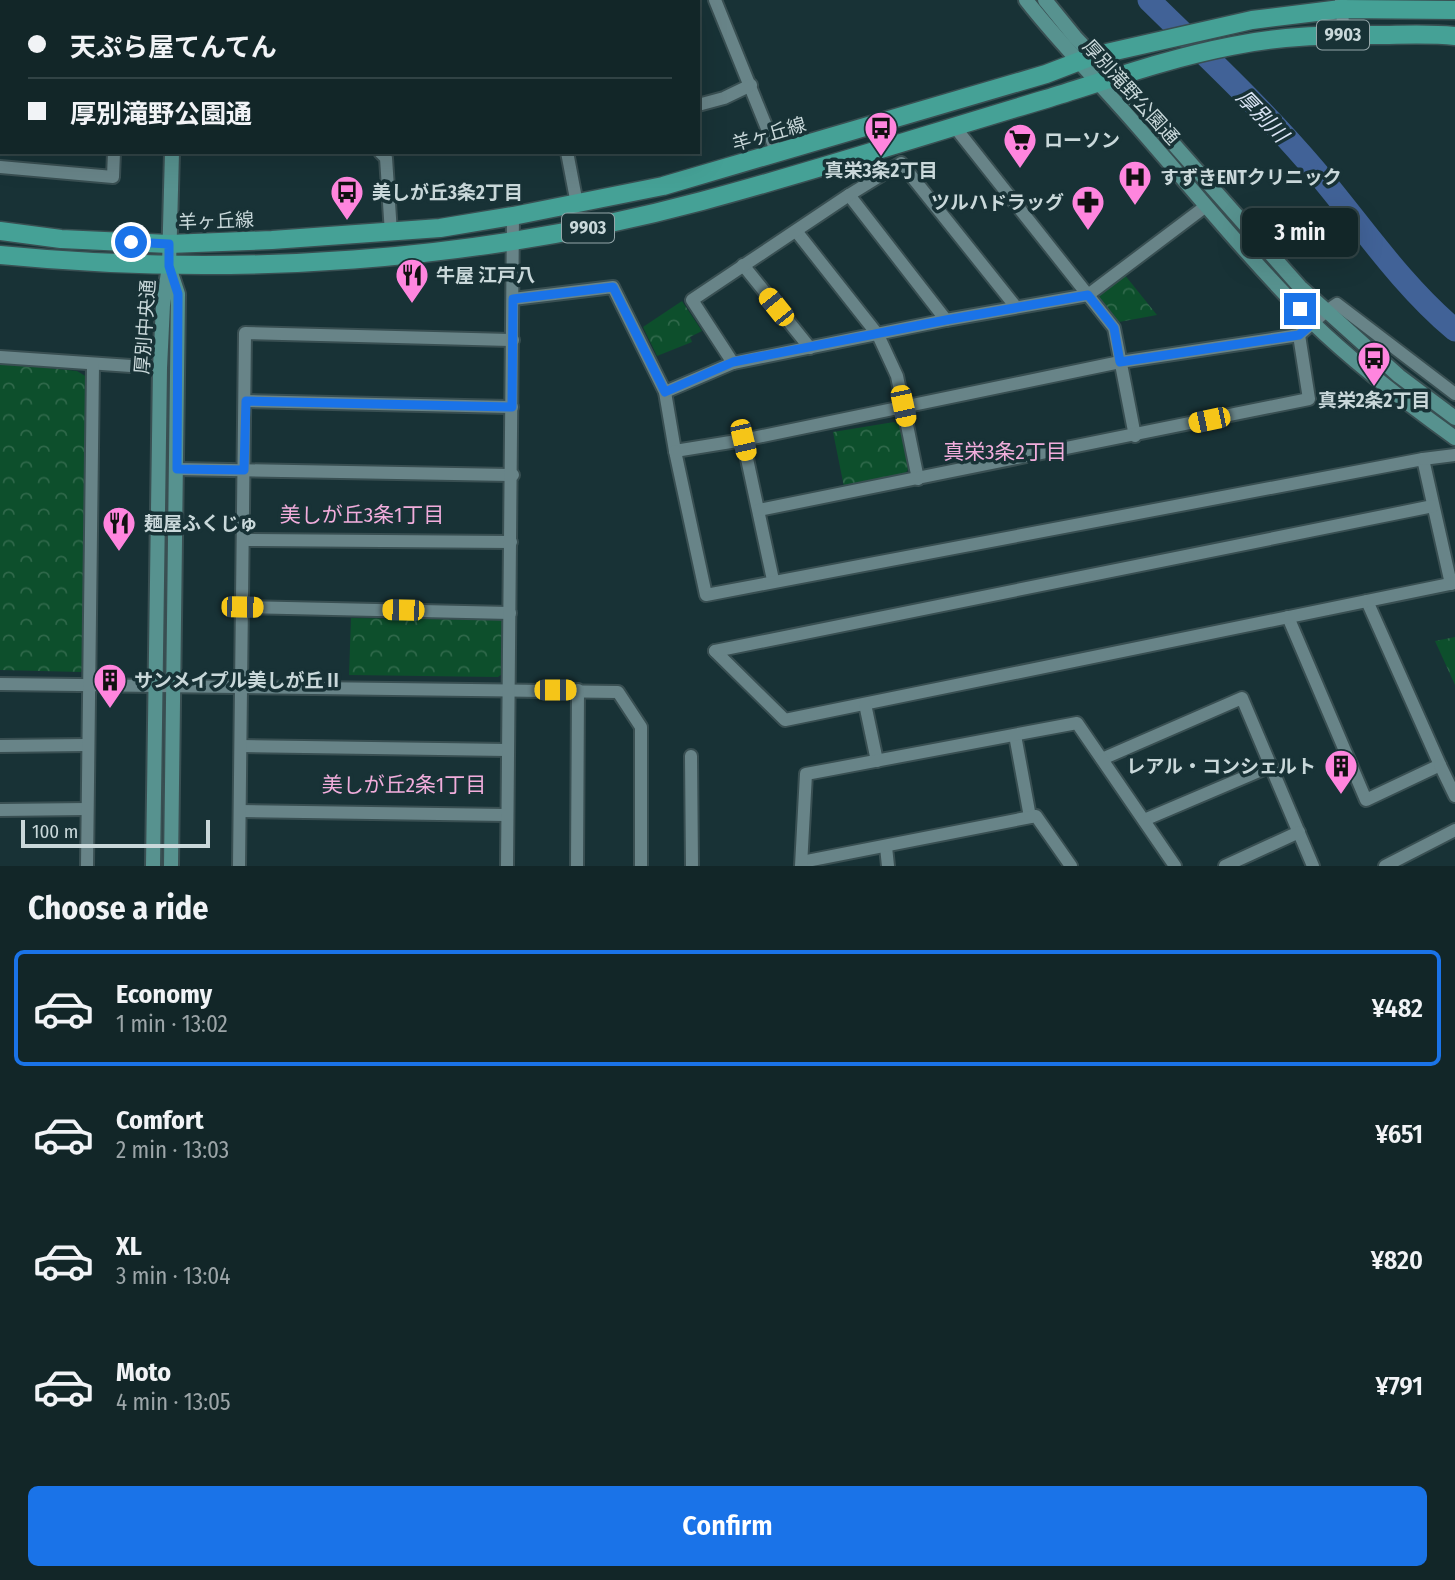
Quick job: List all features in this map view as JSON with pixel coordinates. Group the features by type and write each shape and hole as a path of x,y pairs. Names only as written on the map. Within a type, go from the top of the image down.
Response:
{"main road":[{"name":"羊ヶ丘線","path":"0,231 61,239 169,244 391,233 513,216 663,186 1046,74 1085,59 1213,27 1341,4 1455,10"},
{"name":"9903","path":"0,255 169,266 331,262 514,241 591,228 705,200 1156,65 1232,46 1308,35 1455,36"}],"street":[{"path":"715,0 776,153"},
{"name":"厚別滝野公園通","path":"1026,0 1325,312 1399,376 1455,418"},
{"name":"厚別滝野公園通","path":"1045,0 1085,59"},
{"path":"1341,4 1344,35"},
{"name":"厚別滝野公園通","path":"1105,80 1259,267 1313,323 1389,389 1455,438"},
{"path":"700,104 724,98 751,85"},
{"path":"954,126 1114,328 1135,436"},
{"path":"0,167 113,177 114,154"},
{"path":"169,266 172,154"},
{"path":"382,154 386,158 391,233"},
{"path":"567,154 576,204"},
{"path":"733,362 692,300 901,163 1016,307"},
{"path":"849,195 946,320"},
{"path":"665,392 733,362 1088,295 1206,205"},
{"path":"507,866 513,475 513,216"},
{"path":"796,230 878,335 897,376 918,479"},
{"path":"743,265 810,348"},
{"name":"厚別中央通","path":"153,866 160,368 163,305 169,266"},
{"name":"厚別中央通","path":"169,266 178,294 171,866"},
{"path":"513,299 613,287 665,392 706,594 1455,455"},
{"path":"675,451 743,440 1120,362 1299,335 1337,304 1455,394"},
{"path":"239,866 245,333 513,340"},
{"path":"759,510 1309,399 1299,335"},
{"path":"0,357 160,368"},
{"path":"87,866 93,365"},
{"path":"246,401 512,407"},
{"path":"743,440 773,580"},
{"path":"1423,459 1453,584 785,720 715,651 1433,506"},
{"path":"177,469 513,475"},
{"path":"243,540 511,542"},
{"path":"1367,601 1455,796"},
{"path":"242,607 510,613"},
{"path":"1288,617 1366,800 1440,765"},
{"path":"0,684 618,692 641,727 641,866"},
{"path":"577,866 578,690"},
{"path":"1102,759 1242,698 1313,866"},
{"path":"865,704 877,761"},
{"path":"1071,866 1036,816 802,864 806,774 1077,723 1175,866"},
{"path":"1015,735 1030,817"},
{"path":"0,746 87,745"},
{"path":"241,746 508,750"},
{"path":"691,756 692,866"},
{"path":"1144,820 1271,766"},
{"path":"0,810 87,809"},
{"path":"240,811 506,815"},
{"path":"1385,866 1455,831"},
{"path":"1225,866 1299,832"},
{"path":"886,847 888,866"}],"green space":[{"path":"1124,274 1157,315 1119,322 1099,298 1100,293"},
{"path":"682,301 702,331 690,337 692,342 657,356 643,327"},
{"path":"0,363 77,371 87,377 84,665 81,672 0,670"},
{"path":"894,422 899,425 909,468 903,477 844,487 833,432"},
{"path":"351,618 500,620 506,624 502,674 498,677 349,675"},
{"path":"1455,637 1455,685 1435,641"}],"waterway":[{"name":"厚別川","path":"1149,0 1275,125 1398,273 1455,330"}],"place":[{"name":"真栄3条2丁目","path":"881,158"},
{"name":"ローソン","path":"1020,170"},
{"name":"すずきENTクリニック","path":"1135,207"},
{"name":"美しが丘3条2丁目","path":"347,222"},
{"name":"ツルハドラッグ","path":"1088,232"},
{"name":"牛屋 江戸八","path":"412,305"},
{"name":"真栄2条2丁目","path":"1374,388"},
{"name":"麺屋ふくじゅ","path":"119,553"},
{"name":"サンメイプル美しが丘Ⅱ","path":"110,710"},
{"name":"レアル・コンシェルト","path":"1341,796"}],"district":[{"name":"真栄3条2丁目","path":"1005,452"},
{"name":"美しが丘3条1丁目","path":"362,515"},
{"name":"美しが丘2条1丁目","path":"404,785"}],"route":[{"path":"131,242 169,244 169,266 178,294 177,469 244,470 246,401 512,407 513,299 613,287 665,392 733,362 1088,295 1114,328 1120,362 1299,335 1313,323 1300,309"}]}
